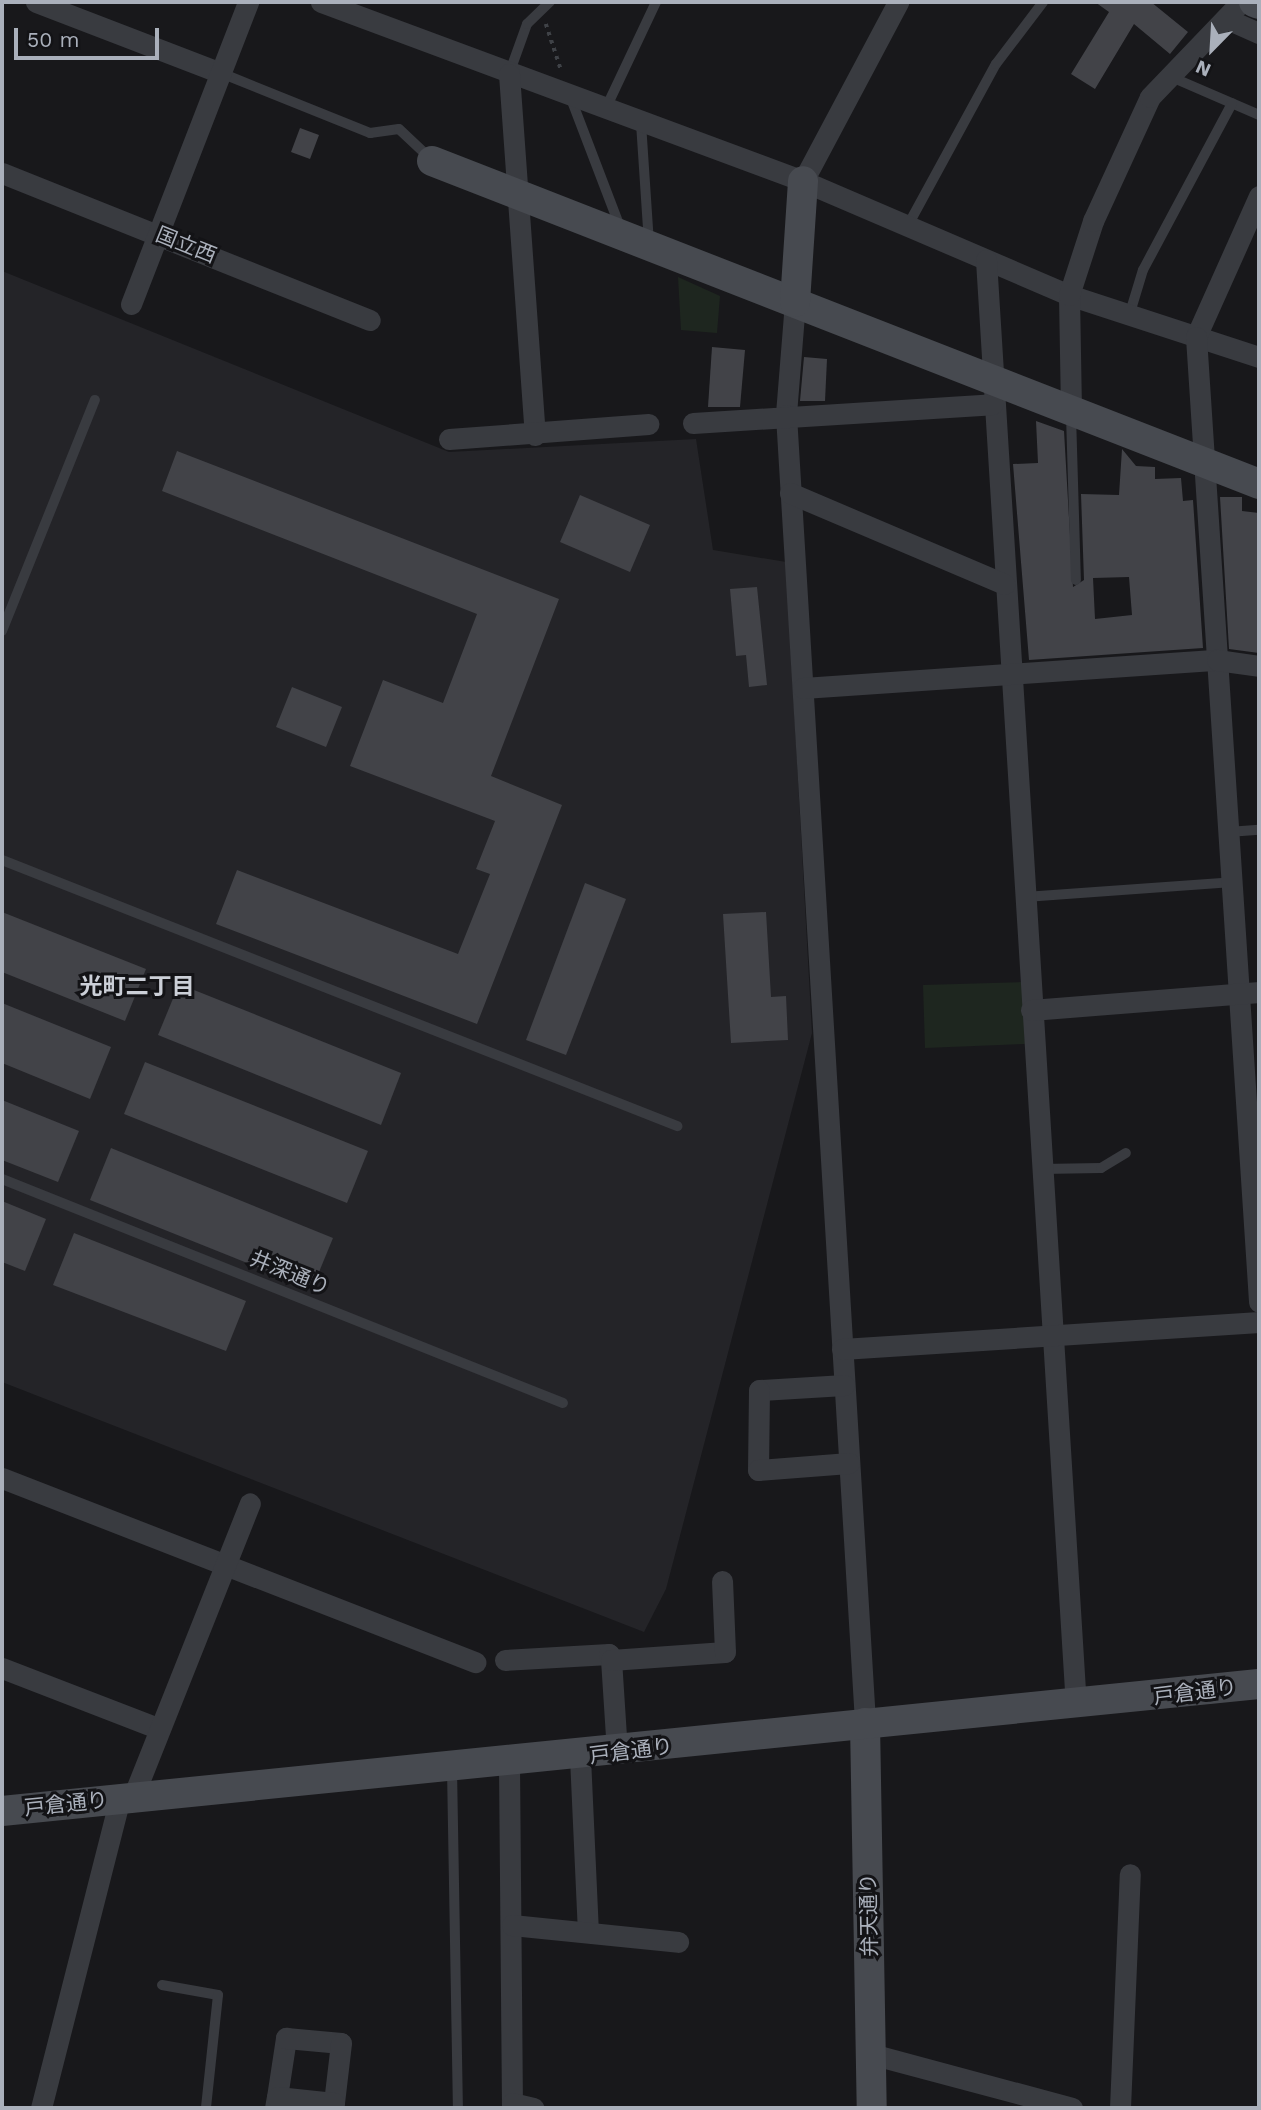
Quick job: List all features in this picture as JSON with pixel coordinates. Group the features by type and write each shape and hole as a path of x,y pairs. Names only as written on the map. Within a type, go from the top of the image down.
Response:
{"street":[{"path":"36,2 221,74"},
{"path":"131,304 248,2"},
{"path":"321,2 605,110 803,181 907,228 1069,295 1259,357"},
{"path":"864,1723 786,415 803,181 898,2"},
{"path":"1071,410 1069,295 1124,151 1166,75 1227,19 1241,2"},
{"path":"1254,2 1259,4"},
{"path":"1227,19 1259,33"},
{"path":"509,74 535,435"},
{"path":"432,161 795,302 991,391 1071,410 1259,484"},
{"name":"国立西","path":"2,173 158,233 370,320"},
{"path":"1259,196 1196,337 1231,882 1249,993 1259,1303"},
{"path":"986,260 991,391 1076,1705"},
{"path":"693,423 991,391"},
{"path":"449,439 535,435 648,424"},
{"path":"790,493 1004,584"},
{"path":"803,688 1010,677 1217,660 1259,666"},
{"path":"1031,1010 1249,993"},
{"path":"842,1349 1259,1322"},
{"path":"844,1385 759,1390 758,1470 849,1464"},
{"path":"2,1478 475,1662"},
{"path":"41,2108 127,1798 160,1729 250,1503"},
{"path":"611,1660 725,1652 722,1581"},
{"path":"505,1660 609,1654 617,1752"},
{"path":"2,1668 160,1729"},
{"name":"戸倉通り","path":"2,1811 580,1757 864,1723 1076,1705 1259,1684"},
{"name":"弁天通り","path":"864,1723 872,2108"},
{"path":"580,1757 589,1932"},
{"path":"509,1764 512,2105 533,2108"},
{"path":"1120,2108 1130,1874"},
{"path":"512,1925 678,1942"},
{"path":"871,2054 1072,2108"}],"lane":[{"path":"605,110 656,2"},
{"path":"907,228 996,64 1043,2"},
{"path":"509,74 527,24 546,6"},
{"path":"221,74 370,133 399,129 432,161"},
{"path":"1166,75 1259,115"},
{"path":"570,96 636,240"},
{"path":"1129,316 1143,270 1232,103"},
{"path":"636,240 641,123"},
{"path":"2,631 95,400"},
{"path":"1071,410 1076,580"},
{"path":"1228,832 1259,830"},
{"path":"2,860 677,1126"},
{"path":"1024,897 1231,882"},
{"path":"1042,1169 1101,1168 1126,1153"},
{"name":"井深通り","path":"2,1180 563,1403"},
{"path":"452,1769 458,2108"},
{"path":"162,1985 218,1994 206,2108"}],"path":[{"path":"546,6 570,96"}],"shaded area":[{"path":"2,271 449,452 696,439 713,550 786,562 812,1033 666,1589 644,1632 2,1382"},
{"path":"678,277 720,296 717,333 681,330"},
{"path":"1023,982 1025,1044 925,1048 923,985"}],"building":[{"path":"1095,2 1151,2 1188,32 1170,54 1134,24 1095,89 1071,74 1109,12"},
{"path":"300,128 319,135 310,159 291,152"},
{"path":"712,347 745,350 740,407 708,407"},
{"path":"804,357 827,359 825,401 800,401"},
{"path":"1036,421 1064,431 1073,587 1084,580 1081,494 1119,495 1122,449 1136,466 1155,467 1155,479 1181,478 1183,501 1193,500 1203,648 1029,660 1013,464 1038,463","holes":["1129,577 1132,615 1095,619 1093,578"]},
{"path":"177,451 559,599 491,776 562,805 477,1024 216,924 237,870 458,954 490,874 476,869 495,821 350,766 383,680 443,703 477,614 162,491"},
{"path":"580,495 650,525 630,572 560,542"},
{"path":"1220,497 1242,497 1242,511 1259,513 1259,653 1229,649"},
{"path":"757,587 767,685 749,687 746,655 736,656 730,589"},
{"path":"292,687 342,707 326,747 276,727"},
{"path":"585,883 626,899 566,1055 526,1040"},
{"path":"2,912 146,969 125,1021 2,972"},
{"path":"766,912 771,997 786,996 788,1040 731,1043 723,914"},
{"path":"179,984 401,1073 381,1125 158,1035"},
{"path":"2,1003 111,1047 90,1099 2,1063"},
{"path":"145,1062 368,1151 347,1203 124,1114"},
{"path":"2,1100 79,1131 58,1182 2,1160"},
{"path":"111,1148 333,1238 312,1289 90,1200"},
{"path":"2,1201 46,1219 25,1271 2,1262"},
{"path":"74,1233 246,1301 226,1351 53,1285"}],"district":[{"name":"光町二丁目","path":"137,987"}]}
